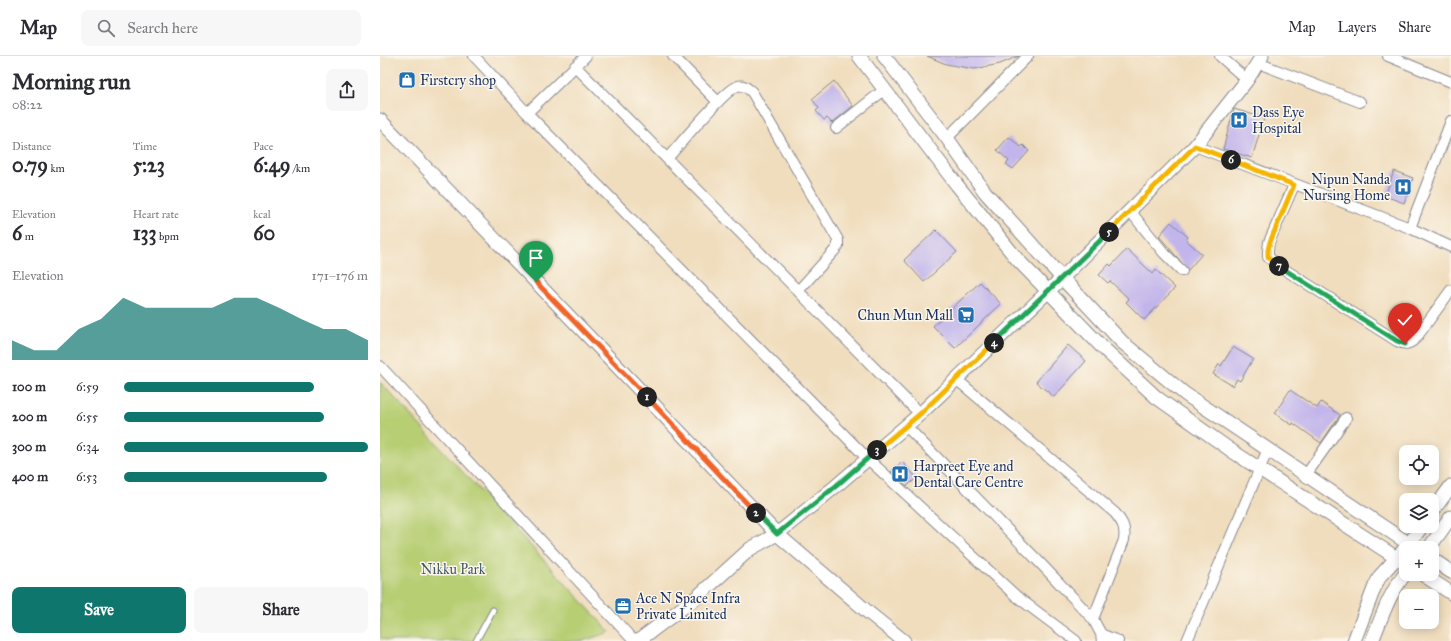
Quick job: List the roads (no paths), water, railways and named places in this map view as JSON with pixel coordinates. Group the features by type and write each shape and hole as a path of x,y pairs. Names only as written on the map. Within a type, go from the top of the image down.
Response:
{"street":[{"path":"474,56 527,113 867,458 1016,596 1076,641"},
{"path":"527,113 586,56"},
{"path":"673,56 718,102"},
{"path":"859,56 962,191 1017,258 1101,346 1156,397 1232,451 1399,560"},
{"path":"884,56 947,138 985,192 1122,342 1185,394 1405,541"},
{"path":"947,138 1028,56"},
{"path":"1220,56 1246,80"},
{"path":"1388,56 1451,82"},
{"path":"638,641 697,597 750,549 777,534 920,414 1062,278 1195,146 1260,60 1360,102"},
{"path":"575,66 920,414"},
{"path":"667,159 718,102 738,86 744,86 752,92 838,240 838,246 835,250 798,291"},
{"path":"836,128 884,90"},
{"path":"380,120 609,357 777,534 904,641"},
{"path":"1410,228 1451,120"},
{"path":"1195,146 1410,228 1451,247"},
{"path":"1294,185 1268,250 1268,257 1276,264 1397,341 1405,344 1410,343 1416,338 1451,290"},
{"path":"1130,211 1164,253 1182,271"},
{"path":"380,366 634,641"},
{"path":"956,379 1115,513 1124,524 1124,540 1093,619"},
{"path":"1306,475 1346,418"},
{"path":"906,426 1044,566 1093,619 1102,637 1118,641"},
{"path":"1186,641 1268,449"},
{"path":"1439,502 1451,486"},
{"path":"1434,541 1451,517"},
{"path":"1354,641 1380,576 1399,562"},
{"path":"1439,564 1451,572"},
{"path":"1372,641 1391,594 1400,581"},
{"path":"1433,581 1451,593"}],"lane":[{"path":"476,641 493,610"}],"place":[{"name":"Firstcry shop","path":"407,80"},
{"name":"Dass Eye Hospital","path":"1239,120"},
{"name":"Nipun Nanda Nursing Home","path":"1403,187"},
{"name":"Chun Mun Mall","path":"966,315"},
{"name":"Harpreet Eye and Dental Care Centre","path":"900,474"},
{"name":"Ace N Space Infra Private Limited","path":"623,606"}],"park label":[{"name":"Nikku Park","path":"453,569"}]}
